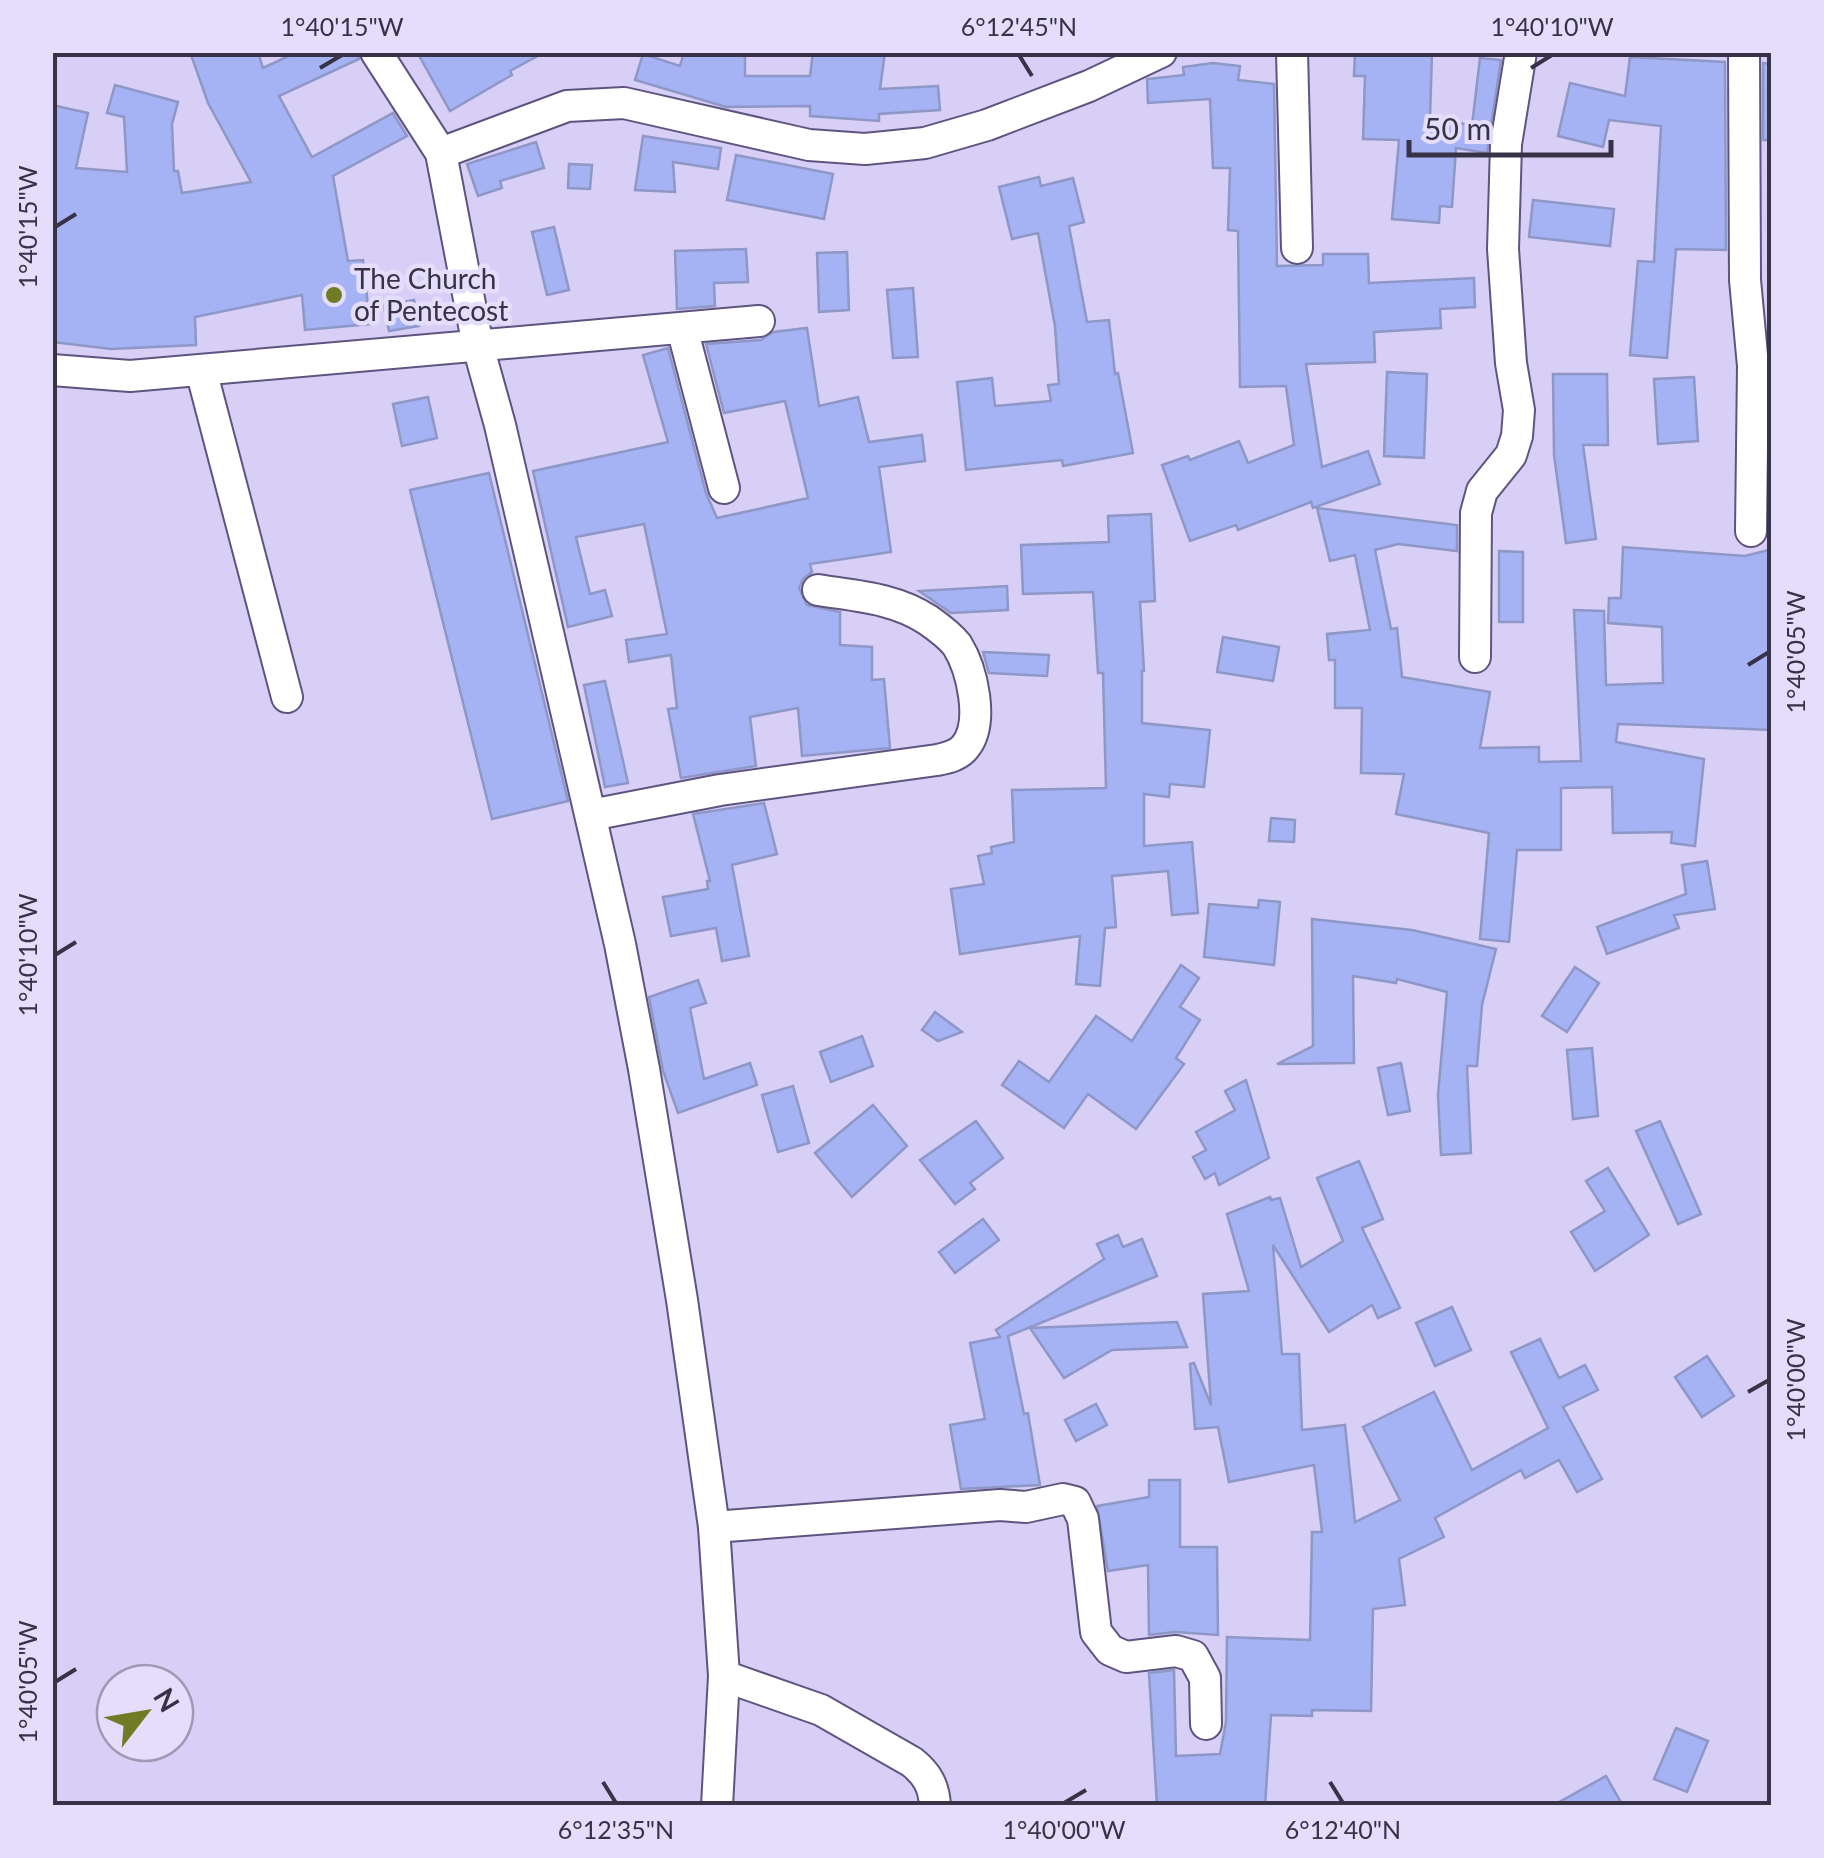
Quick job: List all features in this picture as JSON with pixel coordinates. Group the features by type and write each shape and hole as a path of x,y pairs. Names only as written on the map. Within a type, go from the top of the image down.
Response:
{"street":[{"path":"376,52 442,154 478,346 591,815 644,1070 714,1528 724,1676 717,1806"},
{"path":"442,154 567,106 624,102 809,145 865,149 925,143 1055,98 1160,52"},
{"path":"1292,52 1297,248"},
{"path":"1475,657 1476,514 1482,490 1512,455 1518,423 1503,249 1506,144 1521,52"},
{"path":"1744,52 1745,280 1753,366 1751,532"},
{"path":"52,370 130,376 759,321"},
{"path":"682,328 724,488"},
{"path":"201,370 288,697"},
{"path":"591,815 720,790 938,760 952,757 965,747 975,722 968,664 954,640 892,602 818,590"},
{"path":"714,1528 1000,1505 1026,1507 1063,1499 1075,1502 1083,1520 1096,1632 1110,1650 1126,1657 1176,1651 1193,1656 1205,1678 1206,1724"},
{"path":"724,1676 822,1710 912,1762 925,1772 934,1790 934,1806"}],"building":[{"path":"190,52 258,52 263,68 297,52 357,52 359,59 279,96 312,157 393,113 407,136 333,176 348,261 363,260 370,324 305,330 302,295 195,317 196,345 111,349 52,342 52,105 88,113 76,168 127,172 124,117 107,113 115,85 178,102 172,124 174,171 178,171 182,193 251,182 208,103"},
{"path":"417,52 545,52 450,111"},
{"path":"684,52 745,52 745,76 810,76 813,52 885,52 880,89 938,86 940,110 879,114 879,121 810,116 810,106 726,107 635,80 643,54 680,66"},
{"path":"1355,52 1432,52 1430,119 1472,125 1480,58 1501,60 1487,153 1456,148 1452,207 1440,206 1439,223 1392,219 1399,140 1363,139 1365,76 1354,76"},
{"path":"1630,57 1725,62 1726,250 1676,249 1667,358 1630,355 1638,261 1654,262 1661,126 1609,120 1603,147 1558,136 1570,83 1625,96"},
{"path":"1213,63 1240,66 1238,80 1274,84 1277,266 1323,265 1323,254 1368,254 1369,283 1474,278 1475,307 1440,309 1441,328 1374,332 1375,362 1306,364 1322,467 1368,451 1380,484 1313,508 1311,502 1238,530 1236,525 1190,541 1162,465 1188,456 1190,460 1239,441 1248,463 1294,445 1286,386 1240,387 1238,231 1228,230 1230,168 1213,168 1210,99 1148,103 1147,79 1184,75 1183,67"},
{"path":"1763,63 1772,64 1772,140 1763,140"},
{"path":"643,136 721,148 718,169 673,162 675,192 635,190"},
{"path":"536,142 544,168 500,181 502,188 478,196 467,164"},
{"path":"736,155 833,174 824,219 727,200"},
{"path":"569,164 592,165 590,189 568,188"},
{"path":"1039,177 1041,186 1073,178 1084,222 1069,226 1087,322 1109,320 1115,374 1118,373 1133,453 1063,466 1062,460 966,470 957,382 992,378 995,406 1051,401 1048,385 1059,384 1055,326 1038,233 1012,239 999,187"},
{"path":"1533,200 1614,209 1610,246 1529,237"},
{"path":"554,227 569,290 547,295 532,232"},
{"path":"746,249 748,282 714,283 715,306 677,309 675,251"},
{"path":"847,252 849,310 819,312 817,253"},
{"path":"913,288 918,357 893,358 887,290"},
{"path":"414,300 419,326 389,331 384,306"},
{"path":"807,328 819,406 858,397 869,442 922,435 925,461 879,467 891,552 810,564 812,572 799,588 807,605 840,612 840,645 872,647 872,680 884,679 890,748 802,756 798,708 750,717 756,766 681,778 668,709 677,708 671,655 629,662 626,640 667,634 644,524 576,537 590,594 605,590 612,616 568,627 533,471 668,442 643,355 668,348 706,493 717,518 808,498 785,401 724,413 706,344 761,340 773,332"},
{"path":"1387,372 1427,374 1424,458 1384,456"},
{"path":"1553,374 1607,374 1608,445 1583,445 1596,539 1566,543 1554,455"},
{"path":"1694,377 1698,441 1658,444 1654,379"},
{"path":"428,397 437,438 402,446 393,404"},
{"path":"489,473 568,801 492,819 410,490"},
{"path":"1317,508 1457,525 1457,551 1398,544 1375,550 1391,629 1397,628 1402,677 1490,692 1480,748 1539,747 1539,762 1581,761 1574,610 1604,611 1606,685 1663,683 1662,627 1608,623 1609,598 1621,598 1623,547 1745,556 1772,549 1772,730 1618,724 1616,742 1704,759 1695,846 1671,843 1672,832 1613,833 1612,787 1561,788 1561,850 1517,850 1509,942 1480,939 1489,833 1396,814 1404,774 1361,773 1362,708 1335,708 1335,660 1329,660 1327,634 1370,630 1355,555 1330,561"},
{"path":"1151,514 1155,601 1140,602 1142,723 1210,730 1204,787 1170,784 1169,797 1144,794 1144,846 1192,842 1198,913 1172,915 1168,871 1112,876 1116,927 1105,928 1100,986 1076,984 1080,936 960,954 951,889 984,884 978,856 992,853 991,847 1014,842 1012,790 1106,788 1103,673 1098,673 1093,592 1023,594 1021,545 1109,542 1108,516"},
{"path":"1499,551 1523,552 1523,622 1499,622"},
{"path":"1007,586 1008,610 951,613 919,591"},
{"path":"1223,637 1279,647 1273,681 1217,672"},
{"path":"983,652 1049,655 1047,676 989,673"},
{"path":"605,681 628,783 605,787 584,685"},
{"path":"764,803 777,854 732,865 749,956 722,961 716,928 671,936 663,897 708,889 710,881 693,814"},
{"path":"1271,818 1295,820 1294,842 1269,841"},
{"path":"1707,861 1715,909 1674,915 1679,928 1607,954 1597,927 1686,894 1682,865"},
{"path":"1259,900 1280,902 1274,965 1204,957 1209,904 1258,908"},
{"path":"1312,919 1412,930 1496,949 1482,1005 1477,1066 1467,1066 1471,1153 1441,1155 1438,1095 1447,992 1397,979 1396,983 1353,976 1354,1063 1277,1064 1313,1046"},
{"path":"1181,965 1199,978 1180,1007 1200,1020 1176,1058 1184,1064 1136,1129 1088,1094 1064,1128 1002,1085 1019,1061 1049,1082 1096,1016 1132,1041"},
{"path":"1575,967 1599,983 1567,1032 1542,1016"},
{"path":"698,980 706,1003 690,1008 704,1079 750,1063 757,1085 678,1113 663,1071 649,997"},
{"path":"935,1012 962,1032 938,1041 922,1030"},
{"path":"862,1036 873,1066 831,1082 820,1052"},
{"path":"1592,1048 1598,1116 1573,1119 1567,1050"},
{"path":"1401,1063 1410,1111 1388,1115 1378,1068"},
{"path":"1246,1080 1269,1158 1219,1185 1215,1173 1205,1179 1193,1157 1206,1150 1196,1132 1235,1110 1225,1091"},
{"path":"793,1086 809,1143 778,1152 762,1095"},
{"path":"873,1105 907,1146 852,1197 815,1153"},
{"path":"976,1121 1003,1158 970,1183 975,1189 955,1204 920,1160"},
{"path":"1660,1121 1701,1214 1678,1224 1636,1131"},
{"path":"1359,1161 1383,1219 1362,1228 1400,1308 1378,1318 1372,1305 1329,1332 1273,1245 1282,1354 1299,1354 1302,1430 1345,1425 1355,1522 1400,1500 1363,1427 1434,1392 1472,1470 1548,1428 1511,1352 1540,1339 1559,1378 1585,1365 1598,1390 1563,1407 1602,1479 1577,1492 1559,1460 1525,1478 1521,1470 1435,1518 1444,1537 1399,1559 1405,1605 1373,1609 1371,1711 1312,1710 1312,1716 1271,1715 1265,1806 1157,1806 1149,1673 1174,1670 1176,1756 1220,1754 1226,1722 1227,1637 1310,1640 1312,1532 1322,1532 1314,1465 1229,1482 1218,1427 1195,1429 1190,1364 1194,1363 1211,1405 1203,1294 1249,1291 1227,1214 1270,1197 1280,1198 1301,1267 1343,1241 1317,1178"},
{"path":"1608,1168 1649,1235 1595,1271 1571,1232 1605,1211 1586,1181"},
{"path":"983,1219 999,1240 955,1273 939,1252"},
{"path":"1118,1235 1123,1247 1142,1239 1157,1276 1008,1336 1024,1414 1028,1413 1040,1485 961,1489 950,1425 985,1419 970,1343 1000,1337 996,1330 1104,1259 1097,1244"},
{"path":"1452,1307 1471,1350 1435,1366 1416,1323"},
{"path":"1177,1322 1187,1347 1112,1350 1064,1378 1030,1328"},
{"path":"1707,1356 1734,1396 1702,1417 1675,1377"},
{"path":"1096,1404 1107,1425 1076,1441 1065,1420"},
{"path":"1149,1480 1180,1480 1180,1547 1217,1547 1218,1635 1149,1635 1148,1565 1108,1571 1097,1506 1149,1497"},
{"path":"1676,1728 1708,1741 1687,1792 1654,1779"},
{"path":"1606,1776 1623,1806 1552,1806"}],"place":[{"name":"The Church of Pentecost","path":"334,295"}]}
